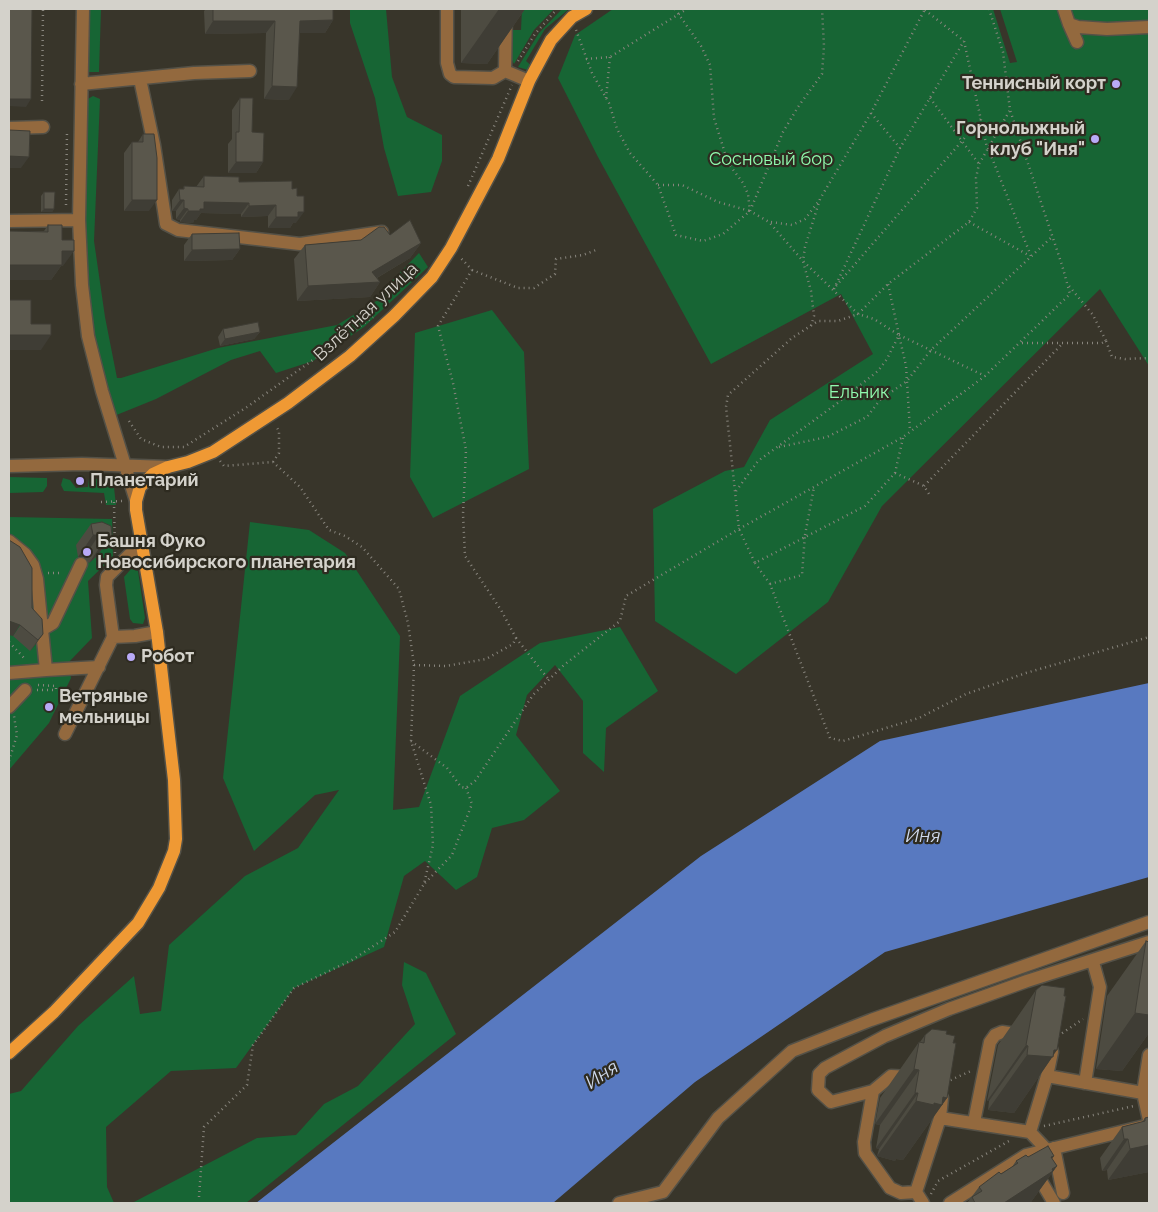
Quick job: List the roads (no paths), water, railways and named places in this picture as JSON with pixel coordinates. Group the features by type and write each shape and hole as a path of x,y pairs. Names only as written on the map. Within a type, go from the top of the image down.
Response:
{"main road":[{"name":"Взлётная улица","path":"168,467 188,462 213,452 270,414 350,356 394,316 432,276 451,248 498,159 529,81 551,40 572,17 586,9"},
{"path":"9,1053 54,1012 138,923 150,906 169,865 176,839 174,780 157,632 142,542 129,501 144,482 168,467"}],"street":[{"path":"83,9 78,220 82,285 88,336 102,391 125,465 129,501"},
{"path":"447,9 446,63 450,74 454,77 493,78 511,73 529,81"},
{"path":"506,9 511,73"},
{"path":"1064,9 1077,42"},
{"path":"1069,24 1107,29 1149,27"},
{"path":"81,84 194,73 250,71"},
{"path":"140,79 154,145 166,224 178,230 300,244 382,232"},
{"path":"9,128 43,127"},
{"path":"9,221 78,220"},
{"name":"Взлётная улица","path":"9,466 125,465 168,467"},
{"path":"9,541 25,554 35,573 43,629 40,671"},
{"path":"65,734 113,637 106,585 107,577 142,542"},
{"path":"43,629 53,623 79,568"},
{"path":"113,637 157,632"},
{"path":"9,673 99,667"},
{"path":"9,706 31,690"},
{"path":"619,1203 663,1192 718,1118 792,1051 871,1020 1149,922"},
{"path":"873,1091 864,1142 864,1153 890,1188 919,1198 943,1110 942,1098 929,1081 891,1076 873,1091 831,1102 818,1090 819,1074 825,1068 885,1036 948,1009 1027,981 1093,962 1149,942"},
{"path":"1085,1083 1097,1009 1105,988 1093,962"},
{"path":"974,1122 990,1042 995,1035 1002,1032 1044,1038 1049,1042 1052,1052 1047,1076 1030,1132"},
{"path":"1149,1055 1143,1093 1149,1120"},
{"path":"1047,1076 1143,1093"},
{"path":"940,1118 1030,1132 1051,1149 1063,1193"},
{"path":"950,1203 1026,1155 1149,1125"},
{"path":"1026,1155 1054,1203"}],"water":[{"name":"Иня","path":"1149,683 1149,877 885,952 695,1082 553,1203 256,1203 701,856 880,741"}],"place":[{"name":"Теннисный корт","path":"1116,84"},
{"name":"Горнолыжный клуб \"Иня\"","path":"1095,139"},
{"name":"Планетарий","path":"80,481"},
{"name":"Башня Фуко Новосибирского планетария","path":"87,552"},
{"name":"Робот","path":"131,657"},
{"name":"Ветряные мельницы","path":"49,707"}],"park label":[{"name":"Сосновый бор","path":"771,160"},
{"name":"Ельник","path":"859,393"}]}
